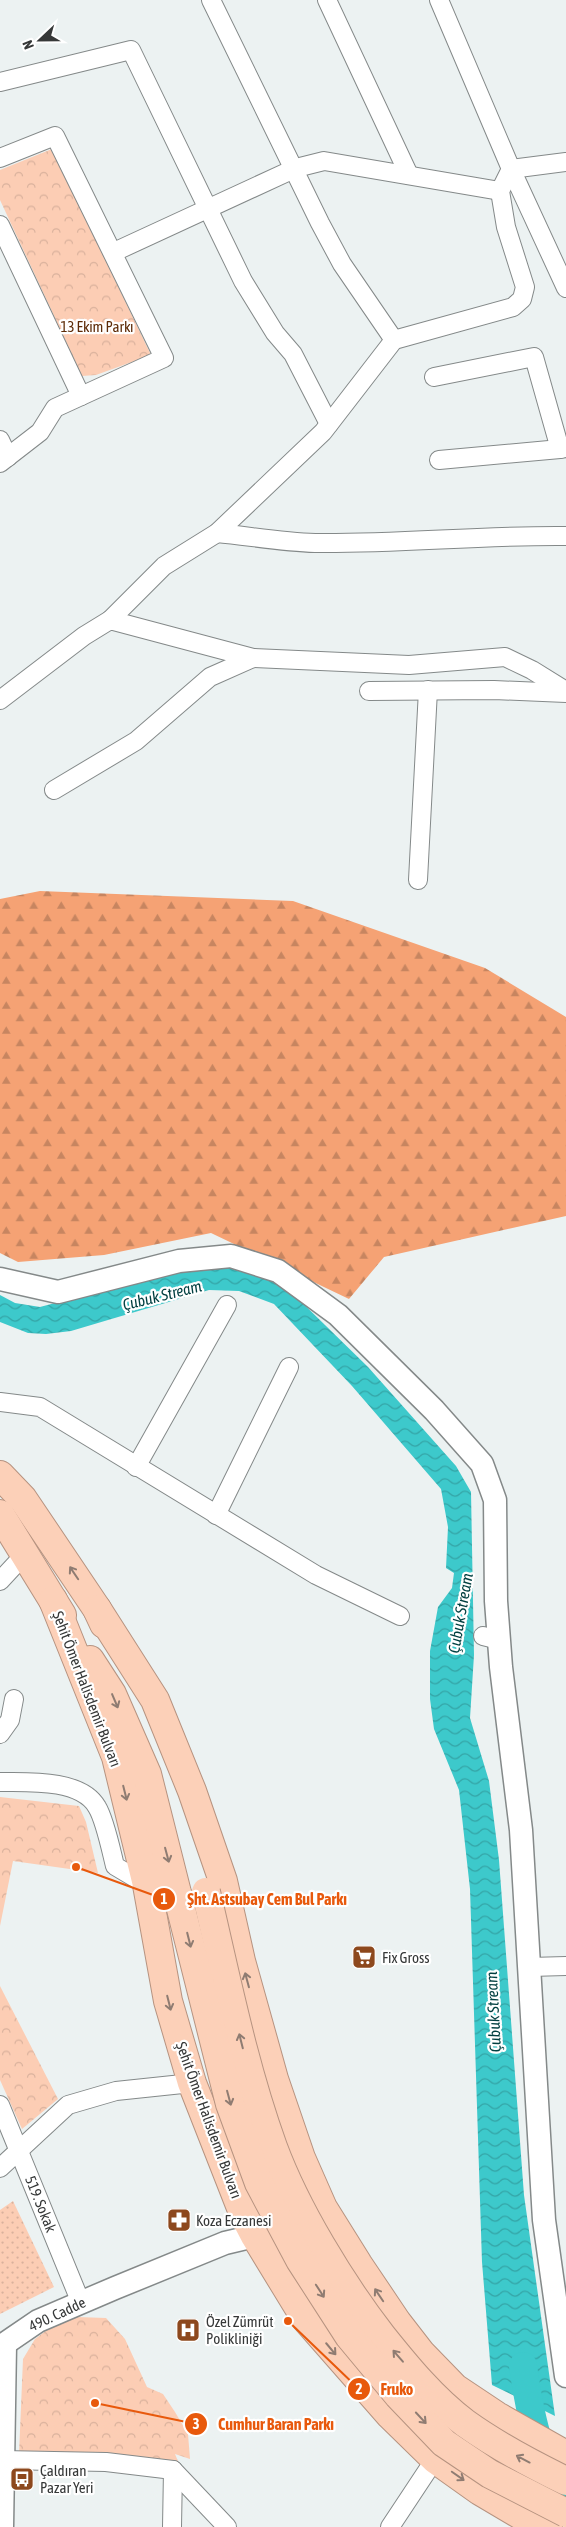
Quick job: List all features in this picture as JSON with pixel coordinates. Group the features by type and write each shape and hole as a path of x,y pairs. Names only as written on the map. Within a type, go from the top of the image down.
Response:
{"highway":[{"path":"0,1475 23,1499 155,1700 192,1791 223,1881 241,1961 274,2079 320,2200 358,2264 421,2353 455,2388 497,2416 564,2454"},
{"name":"Şehit Ömer Halisdemir Bulvarı","path":"0,1514 112,1694 146,1774 178,1893 230,2104 259,2183 300,2260 349,2336 398,2395 444,2443 490,2474 566,2513"},
{"name":"Şehit Ömer Halisdemir Bulvarı","path":"53,1600 116,1757 147,1885 168,2001 192,2083 216,2146 256,2236 305,2318 342,2362 435,2459 480,2491 524,2516 548,2527"},
{"path":"97,1609 158,1738 206,1892 242,2046 274,2148 288,2182 326,2253 360,2307 425,2386 464,2422 516,2456 566,2481"},
{"path":"216,2146 232,2162 244,2167 260,2164 280,2152 287,2137 288,2119"},
{"path":"290,2182 320,2200 323,2225 320,2236 313,2245 303,2251 281,2254 256,2236 252,2210 257,2198 266,2189 290,2182"},
{"path":"293,2299 290,2282 297,2271 312,2258 322,2253 340,2252 358,2264"}],"street":[{"path":"211,0 293,169 342,264 394,340"},
{"path":"327,0 409,174"},
{"path":"439,0 511,169 566,288"},
{"path":"0,82 131,50 243,281 274,333 293,354 329,424"},
{"path":"0,440 4,460 40,432 55,408 164,358 114,252 55,136 1,154"},
{"path":"114,252 293,169 324,161 500,191"},
{"path":"511,169 566,162"},
{"path":"0,700 84,636 110,620 164,566 217,533 329,424 394,340 513,307 522,299 525,287 506,227 500,191 511,169"},
{"path":"0,225 81,396"},
{"path":"434,377 534,357 563,448 439,460"},
{"path":"217,533 312,543 398,542 516,535 566,536"},
{"path":"110,620 253,658 409,665 505,657 532,670 566,692"},
{"path":"54,790 136,741 210,677 253,658"},
{"path":"418,880 428,690"},
{"path":"369,691 566,692"},
{"path":"0,1279 58,1292 179,1261 231,1256 278,1271 338,1315 434,1410 482,1464 494,1500 496,1601 491,1638 521,1830 544,2220 566,2376"},
{"path":"136,1467 227,1305"},
{"path":"216,1515 290,1367"},
{"path":"0,1402 40,1407 316,1575 400,1616"},
{"path":"0,1581 25,1554"},
{"path":"0,1734 10,1720 14,1699"},
{"path":"0,1782 42,1782 81,1791 97,1806 116,1866 147,1885"},
{"path":"530,1967 566,1966"},
{"path":"0,2168 68,2106 116,2091 192,2083"},
{"name":"519. Sokak","path":"0,2105 81,2303"},
{"name":"490. Cadde","path":"2,2527 2,2346 38,2321 225,2243 256,2236"},
{"path":"390,2527 435,2459"},
{"path":"2,2460 106,2462 173,2470 228,2527"},
{"path":"172,2527 173,2470"}],"green space":[{"name":"13 Ekim Parkı","path":"52,149 151,355 96,375 82,376 0,200 0,170"},
{"path":"40,891 293,901 485,968 566,1017 566,1216 384,1257 349,1299 211,1233 104,1255 18,1262 0,1253 0,899"},
{"path":"0,1797 79,1806 86,1822 98,1873 13,1861 0,1926"},
{"path":"0,1986 58,2099 22,2129 0,2080"},
{"path":"13,2201 54,2287 0,2314 0,2210"},
{"path":"77,2317 106,2318 125,2339 147,2387 163,2394 188,2434 190,2459 175,2454 182,2471 19,2454 23,2359 35,2339 47,2330"}],"water":[{"name":"Çubuk Stream","path":"222,1267 251,1271 282,1283 368,1367 456,1466 471,1492 474,1655 470,1718 489,1781 499,1860 524,2195 555,2416 492,2385 482,2262 470,1889 459,1790 434,1729 430,1699 430,1651 438,1607 452,1588 454,1573 446,1568 448,1527 441,1489 352,1386 274,1304 239,1291 209,1290 71,1331 46,1334 28,1333 0,1322 0,1295 15,1303 40,1307 182,1269"}],"waterway":[{"path":"523,2366 532,2418 542,2451 556,2483 566,2498"}],"place":[{"name":"Şht. Astsubay Cem Bul Parkı","path":"76,1867"},
{"name":"Fix Gross","path":"364,1957"},
{"name":"Koza Eczanesi","path":"179,2220"},
{"name":"Fruko","path":"288,2321"},
{"name":"Özel Zümrüt Polikliniği","path":"188,2330"},
{"name":"Cumhur Baran Parkı","path":"95,2403"},
{"name":"Çaldıran Pazar Yeri","path":"22,2479"}]}
